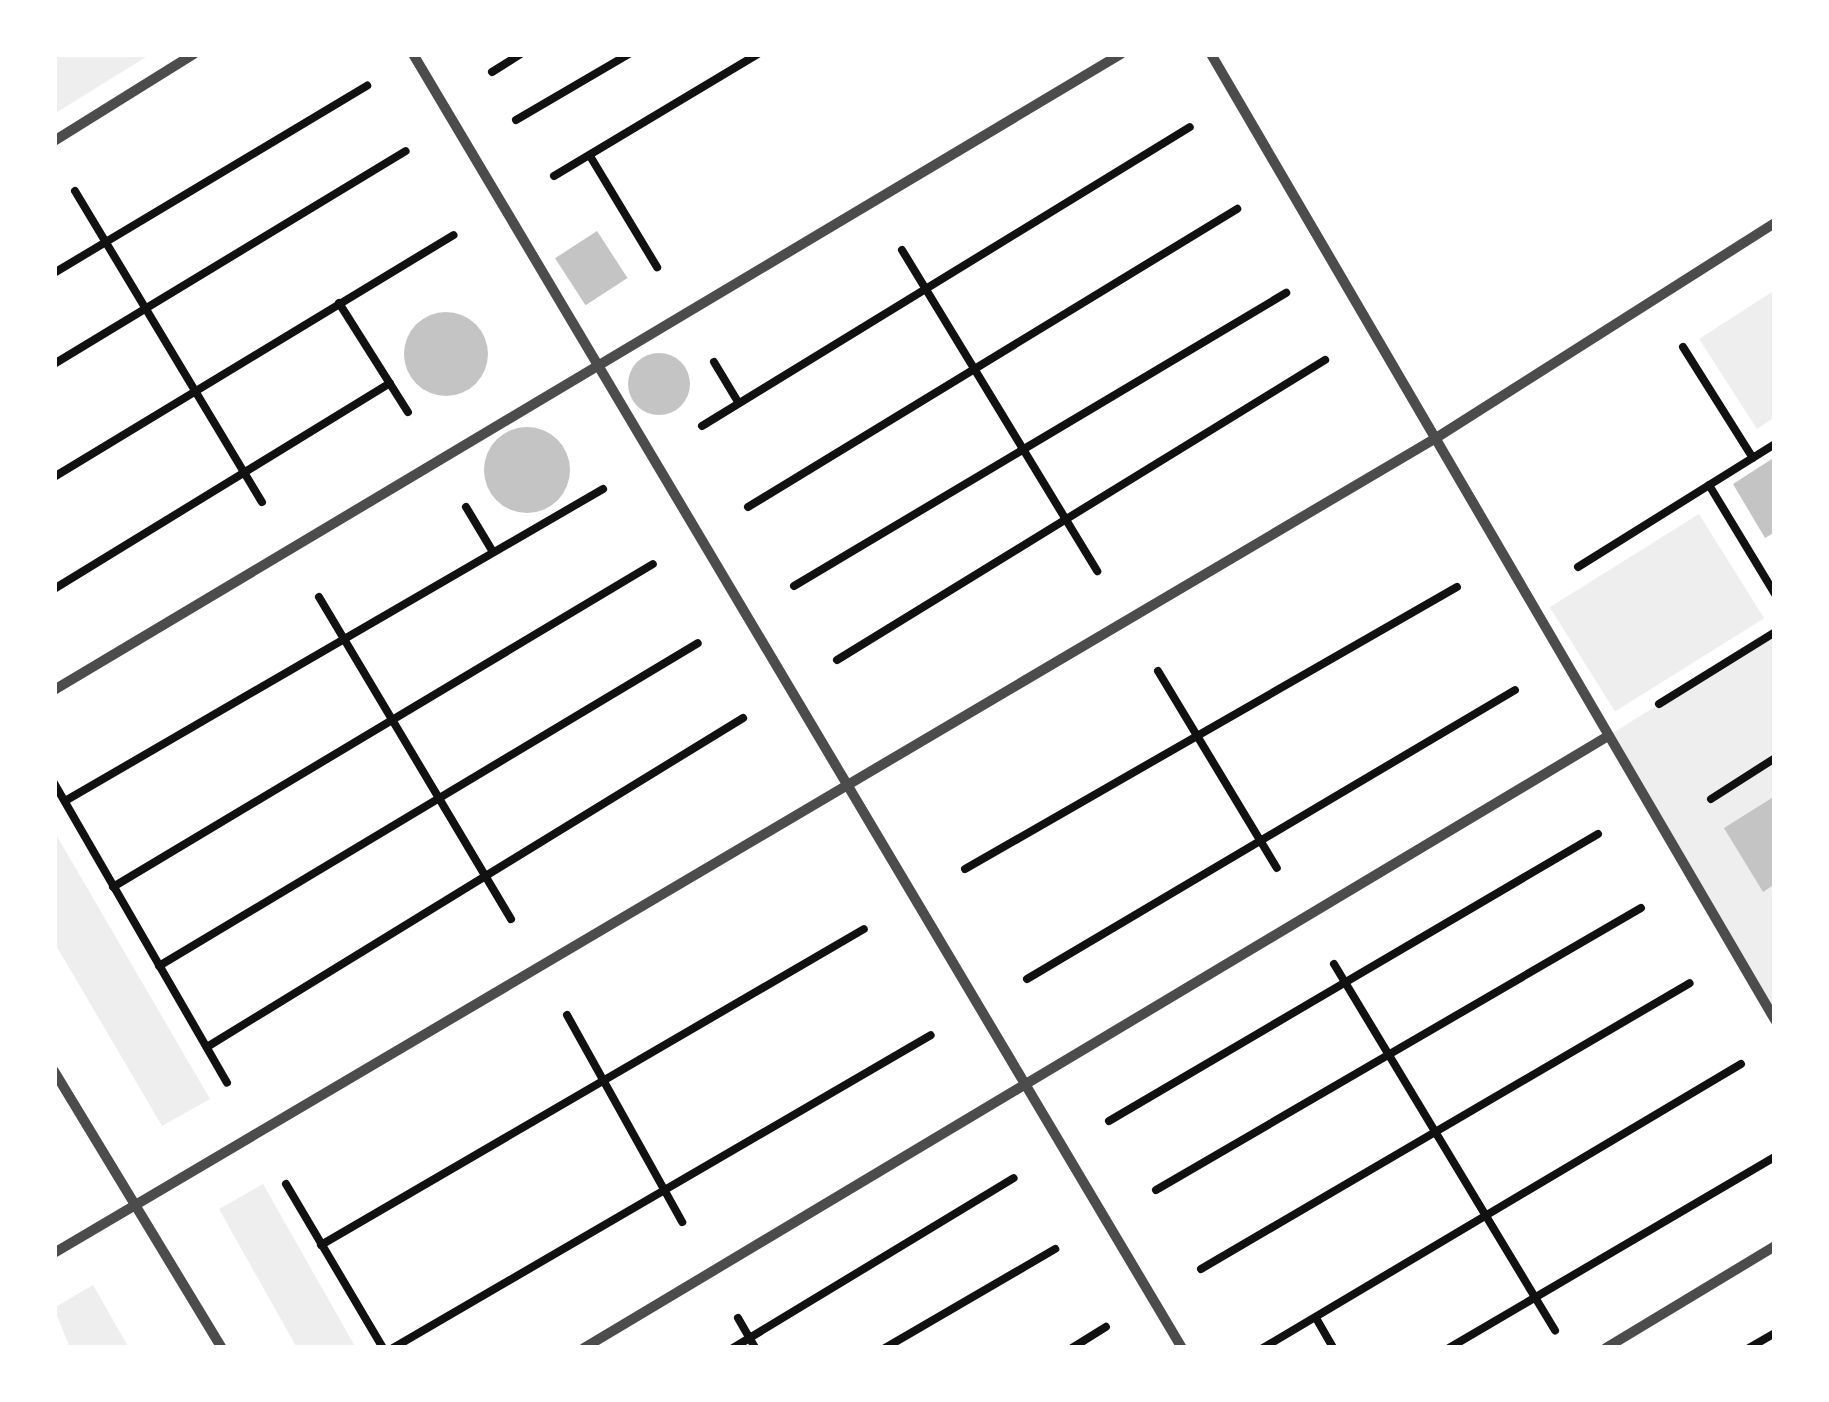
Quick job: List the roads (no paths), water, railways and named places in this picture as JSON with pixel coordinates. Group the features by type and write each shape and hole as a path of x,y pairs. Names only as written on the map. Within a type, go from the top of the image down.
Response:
{"street":[{"path":"54,140 194,54"},
{"path":"54,690 1121,54"},
{"path":"1211,54 1775,1020"},
{"path":"414,56 1182,1348"},
{"path":"54,1253 1436,438 1775,223"},
{"path":"584,1348 1608,736"},
{"path":"54,1071 222,1348"},
{"path":"1606,1348 1775,1246"}]}
